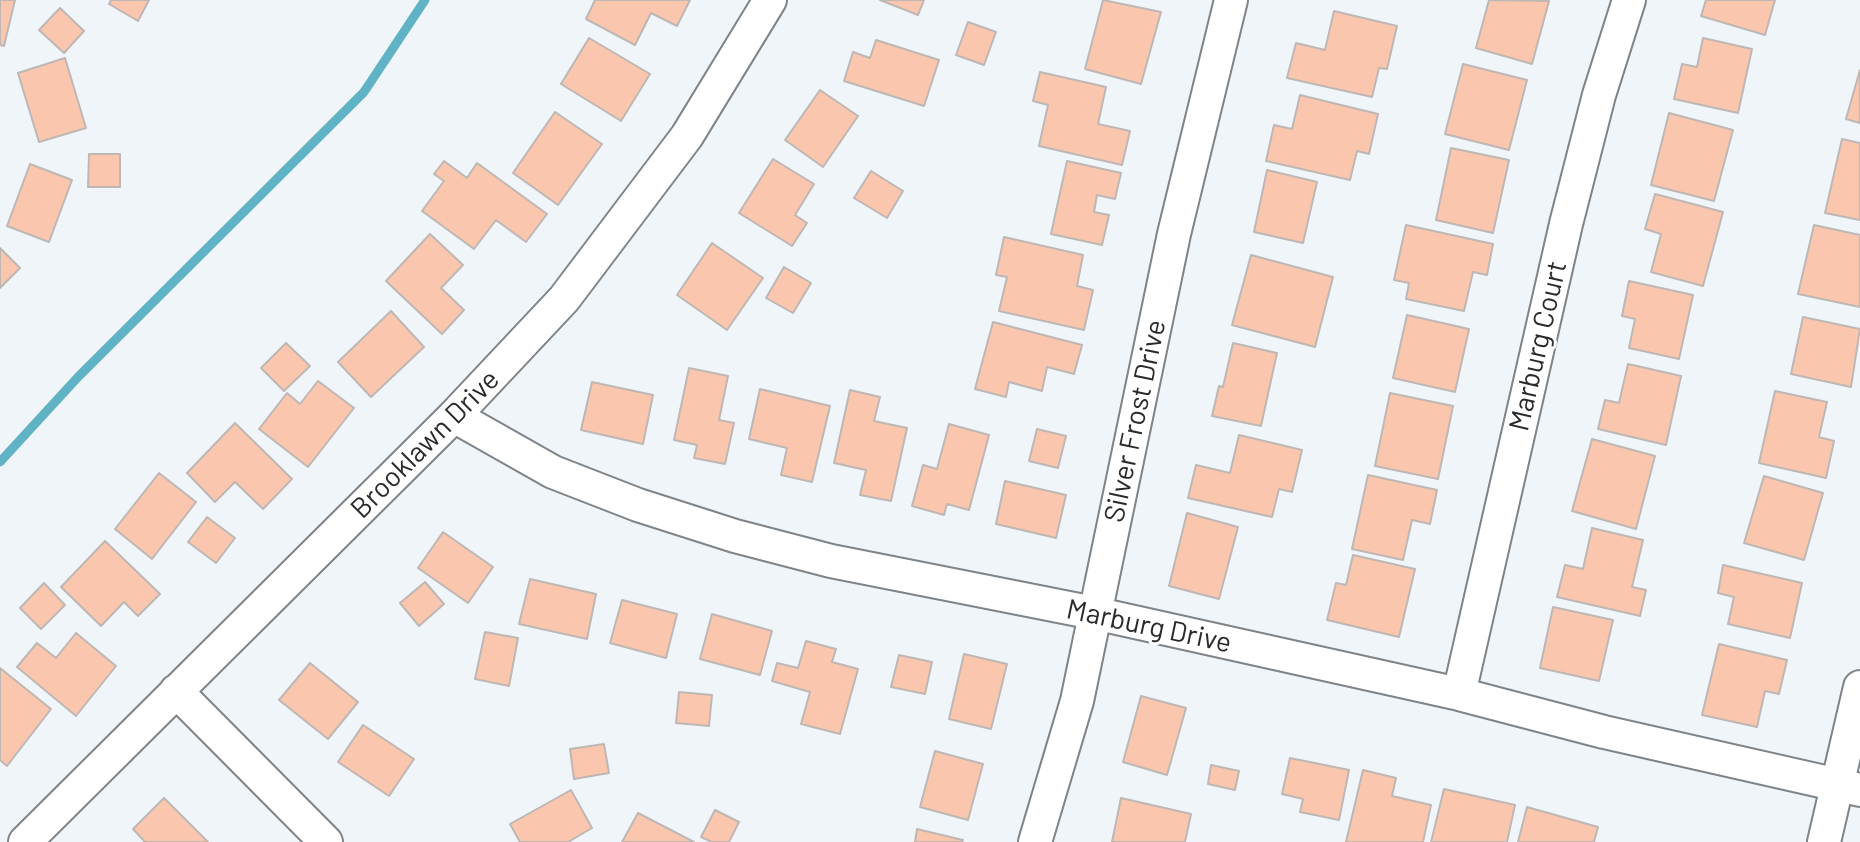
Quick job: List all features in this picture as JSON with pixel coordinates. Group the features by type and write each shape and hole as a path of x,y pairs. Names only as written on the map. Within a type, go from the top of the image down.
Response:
{"street":[{"name":"Brooklawn Drive","path":"25,842 454,416 564,299 614,237 687,136 770,0"},
{"name":"Silver Frost Drive","path":"1035,842 1077,701 1174,234 1231,0"},
{"name":"Marburg Court","path":"1459,694 1566,224 1599,95 1629,0"},
{"name":"Marburg Drive","path":"454,416 553,472 638,505 735,536 831,561 1094,613 1459,694 1604,732 1849,787"},
{"path":"1824,842 1849,787 1860,687"},
{"path":"176,691 326,842"}],"building":[{"path":"0,0 15,0 4,46 0,45"},
{"path":"111,0 149,0 138,21 109,4"},
{"path":"595,0 690,0 677,26 651,13 635,45 586,19"},
{"path":"880,0 924,0 918,15"},
{"path":"1103,0 1161,12 1141,84 1085,69"},
{"path":"1489,0 1549,1 1532,64 1476,48"},
{"path":"1706,0 1775,0 1765,35 1701,16"},
{"path":"60,8 84,31 64,53 39,30"},
{"path":"1334,11 1397,26 1387,69 1379,68 1372,97 1287,78 1296,43 1325,50"},
{"path":"968,22 996,32 984,65 956,55"},
{"path":"589,38 650,74 621,121 561,84"},
{"path":"1703,38 1752,49 1738,113 1674,99 1682,64 1697,67"},
{"path":"876,40 939,60 924,106 844,81 853,52 870,58"},
{"path":"65,58 86,128 39,142 18,73"},
{"path":"1463,64 1527,80 1509,150 1445,134"},
{"path":"1860,70 1860,123 1846,119"},
{"path":"1040,72 1106,87 1098,124 1130,131 1122,165 1039,146 1048,105 1033,101"},
{"path":"820,90 858,116 823,167 785,140"},
{"path":"1300,95 1378,114 1369,154 1357,151 1350,180 1266,161 1274,125 1292,129"},
{"path":"555,112 602,144 558,205 513,173"},
{"path":"1669,113 1733,130 1714,201 1651,185"},
{"path":"1842,139 1860,143 1860,220 1825,213"},
{"path":"1451,148 1509,160 1493,233 1436,220"},
{"path":"89,154 120,154 120,187 88,187"},
{"path":"773,159 814,184 795,215 807,223 792,246 739,213"},
{"path":"444,161 467,178 477,163 547,214 526,242 496,220 474,249 422,211 444,181 434,174"},
{"path":"1067,161 1121,173 1115,199 1097,195 1094,212 1109,215 1102,245 1051,234"},
{"path":"30,164 72,180 49,242 7,226"},
{"path":"1267,170 1317,182 1303,243 1254,232"},
{"path":"871,171 903,191 887,218 854,198"},
{"path":"1655,194 1723,212 1703,286 1651,272 1661,234 1645,229"},
{"path":"1406,225 1493,244 1487,275 1473,272 1464,311 1406,299 1409,283 1394,280"},
{"path":"1814,225 1860,235 1860,307 1798,294"},
{"path":"430,234 463,265 441,288 464,310 442,334 386,281"},
{"path":"1004,237 1083,255 1077,286 1093,290 1084,330 999,311 1007,277 996,275"},
{"path":"712,243 763,278 727,330 677,295"},
{"path":"0,248 20,268 0,288"},
{"path":"1251,255 1333,277 1315,347 1232,325"},
{"path":"784,267 811,283 793,313 766,298"},
{"path":"1629,281 1693,295 1679,359 1629,348 1635,319 1622,316"},
{"path":"391,311 424,347 371,397 338,362"},
{"path":"1407,315 1469,329 1455,392 1393,378"},
{"path":"1803,317 1860,329 1851,387 1791,374"},
{"path":"993,322 1082,345 1074,374 1047,367 1042,391 1009,382 1006,397 975,389"},
{"path":"286,343 310,366 284,391 261,368"},
{"path":"1233,343 1277,353 1261,426 1212,416 1219,386 1223,387"},
{"path":"1628,364 1681,376 1666,445 1598,429 1605,400 1619,403"},
{"path":"689,368 728,376 719,420 734,423 725,464 694,458 697,445 674,440"},
{"path":"318,381 354,408 308,467 259,429 287,393 300,404"},
{"path":"592,382 653,395 643,444 581,430"},
{"path":"760,389 830,406 812,482 781,475 787,448 749,439"},
{"path":"850,390 880,397 874,421 907,428 891,501 860,495 866,470 834,463"},
{"path":"1775,391 1827,402 1819,437 1834,441 1826,478 1759,463"},
{"path":"1390,393 1453,406 1438,479 1375,466"},
{"path":"235,423 292,479 263,509 235,482 215,502 187,473"},
{"path":"949,424 989,435 969,510 947,504 944,515 912,506 923,465 937,469"},
{"path":"1037,429 1066,436 1058,468 1029,461"},
{"path":"1239,435 1302,450 1292,492 1279,489 1272,517 1188,498 1196,465 1230,473"},
{"path":"1592,439 1655,456 1636,529 1572,511"},
{"path":"159,473 196,502 152,559 115,529"},
{"path":"1368,475 1437,490 1430,524 1412,520 1403,560 1352,549"},
{"path":"1764,476 1823,493 1804,560 1744,543"},
{"path":"1005,481 1066,495 1056,538 996,524"},
{"path":"1187,513 1238,527 1219,599 1169,586"},
{"path":"207,517 235,538 216,563 188,542"},
{"path":"1592,528 1643,540 1632,587 1646,590 1640,616 1557,597 1565,565 1583,569"},
{"path":"443,532 493,567 468,603 418,568"},
{"path":"105,541 160,594 138,616 124,602 101,626 61,587"},
{"path":"1353,555 1415,569 1399,637 1327,620 1336,583 1346,585"},
{"path":"1723,565 1802,583 1790,638 1728,624 1734,597 1718,593"},
{"path":"530,579 596,594 587,639 519,624"},
{"path":"425,582 444,604 419,626 400,603"},
{"path":"44,583 65,605 41,629 20,608"},
{"path":"622,600 677,614 666,658 610,643"},
{"path":"1553,607 1613,620 1599,681 1540,668"},
{"path":"712,614 772,631 760,675 700,659"},
{"path":"485,632 518,638 509,686 475,679"},
{"path":"76,633 116,666 76,716 17,667 37,643 56,658"},
{"path":"806,641 836,649 832,662 858,669 840,734 801,724 810,692 772,681 777,663 798,668"},
{"path":"1719,644 1787,660 1779,694 1765,691 1757,727 1702,715"},
{"path":"964,654 1007,664 991,729 949,719"},
{"path":"899,655 932,662 925,694 891,687"},
{"path":"310,663 358,702 328,739 279,700"},
{"path":"0,668 51,709 7,766 0,760"},
{"path":"679,692 712,695 709,726 676,723"},
{"path":"1141,696 1186,708 1167,775 1123,762"},
{"path":"363,725 414,759 389,796 338,762"},
{"path":"604,744 609,773 574,779 570,749"},
{"path":"935,751 983,764 968,820 920,807"},
{"path":"1290,758 1349,770 1339,820 1300,812 1303,799 1282,794"},
{"path":"1211,765 1239,771 1235,790 1208,784"},
{"path":"1363,770 1396,778 1392,796 1431,805 1423,842 1346,842"},
{"path":"1444,789 1515,805 1507,842 1431,842"},
{"path":"571,790 592,828 568,842 520,842 510,824"},
{"path":"164,798 208,842 145,842 133,829"},
{"path":"1121,798 1191,814 1185,842 1112,842"},
{"path":"1527,807 1598,827 1594,842 1518,842"},
{"path":"715,810 739,822 729,842 712,842 701,837"},
{"path":"638,813 694,842 622,842"},
{"path":"917,829 963,840 915,842"}],"waterway":[{"path":"0,462 78,377 364,92 425,0"}]}
